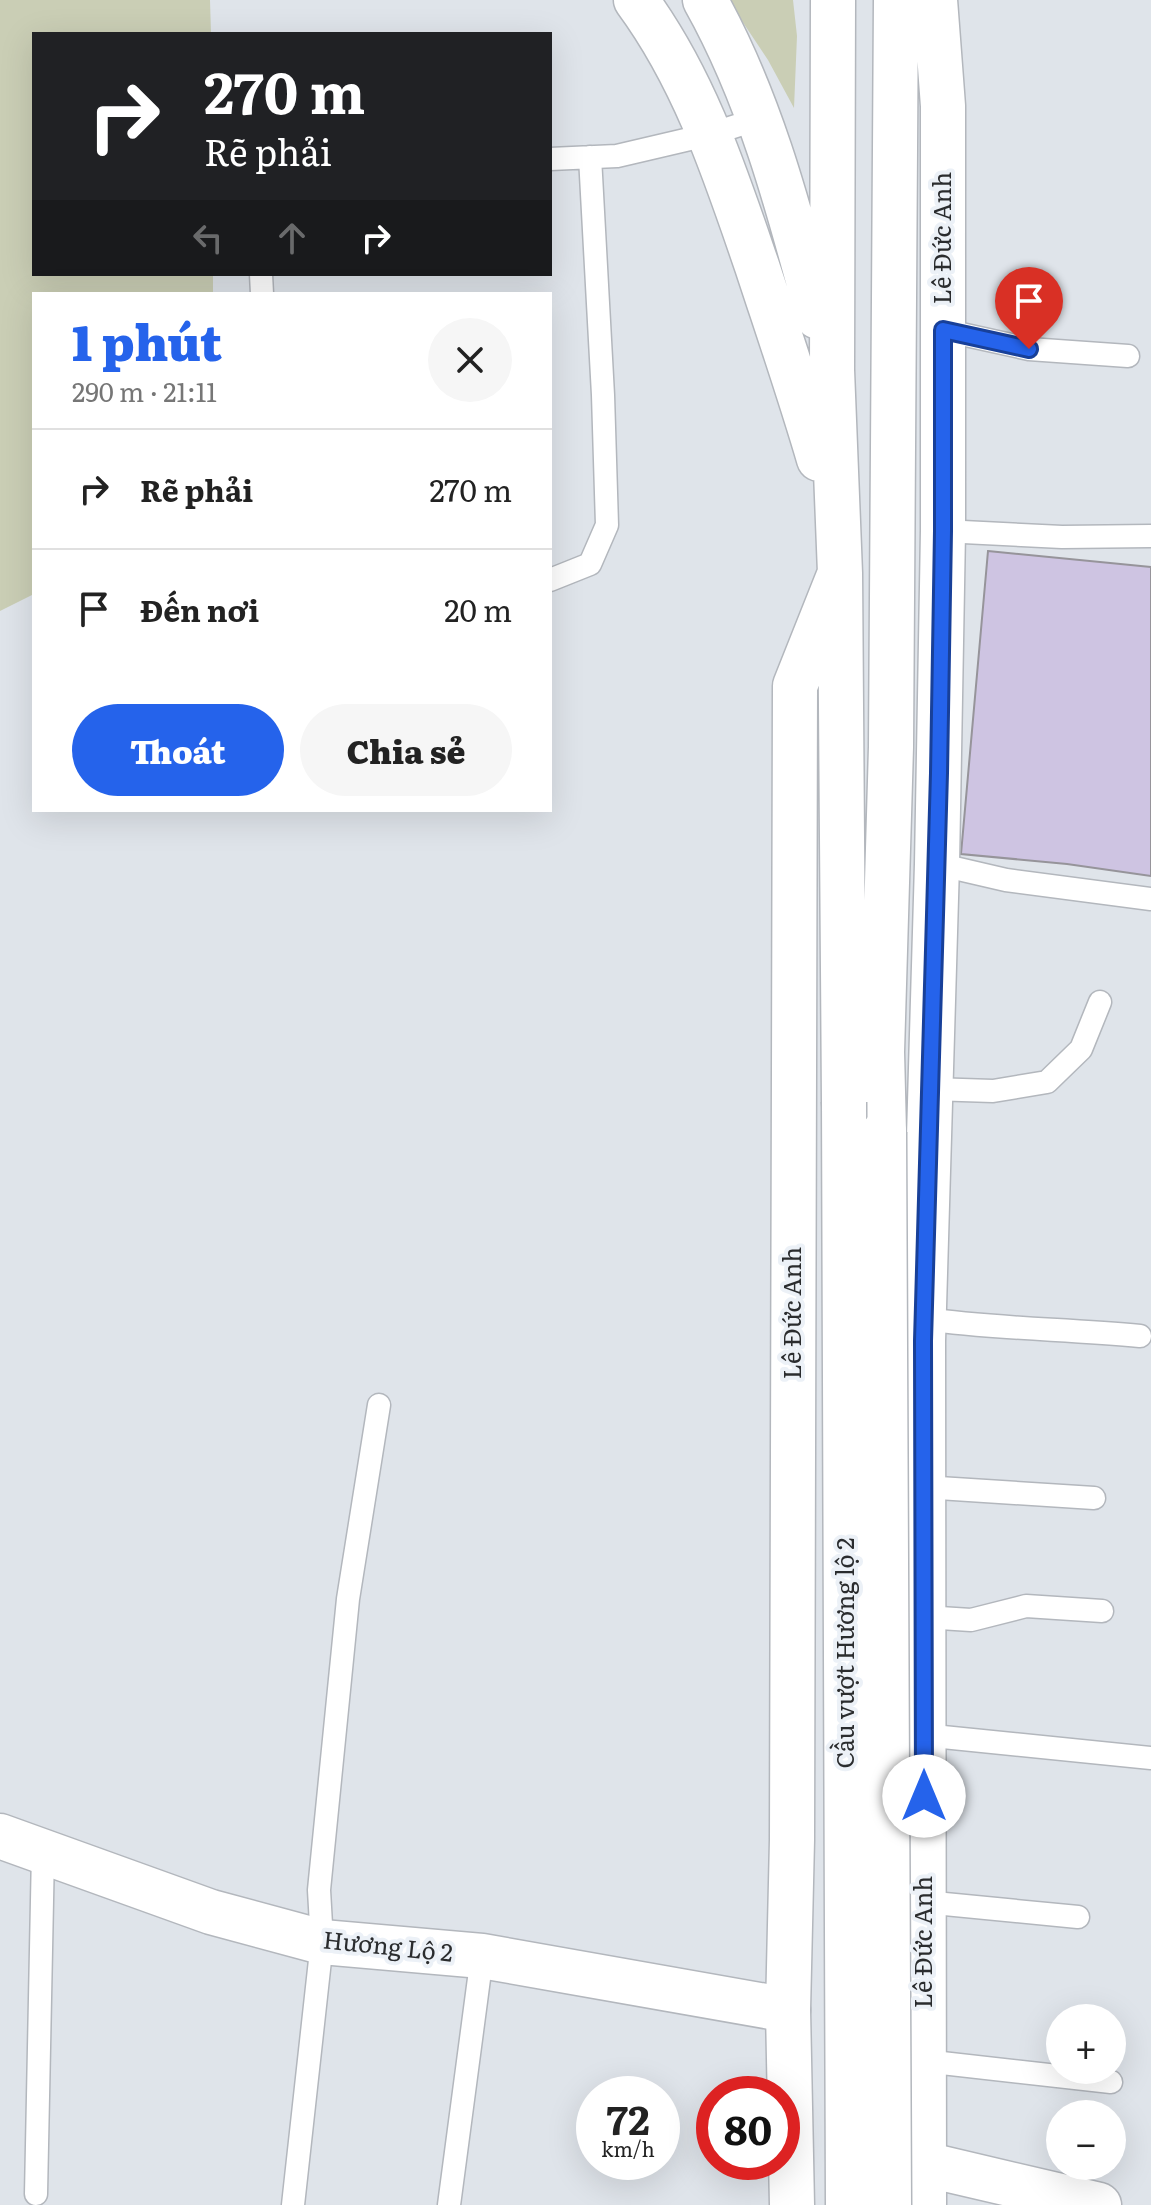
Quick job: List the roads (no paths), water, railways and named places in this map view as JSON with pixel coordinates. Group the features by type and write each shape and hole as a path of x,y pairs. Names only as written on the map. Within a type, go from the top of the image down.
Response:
{"main road":[{"name":"Lê Đức Anh","path":"636,0 675,59 711,134 803,404 838,526"},
{"path":"705,0 724,33 758,119 792,223 832,370"},
{"name":"Lê Đức Anh","path":"833,0 832,370 840,573 844,1102"},
{"name":"Lê Đức Anh","path":"884,1132 882,1052 891,747 896,0"},
{"name":"Lê Đức Anh","path":"924,2185 923,1487 943,531 943,106 929,6"},
{"name":"Lê Đức Anh","path":"792,2205 788,2010 792,1840 795,686 840,573"},
{"name":"Cầu vượt Hương lộ 2","path":"844,1102 848,2205"},
{"name":"Cầu vượt Hương lộ 2","path":"884,1132 889,2205"},
{"name":"Hương Lộ 2","path":"0,1836 211,1912 322,1942 482,1956 788,2010"},
{"path":"792,1840 803,1872 817,1897 842,1912 870,1916 897,1906 917,1885 924,1857"},
{"path":"788,2010 924,2185 1099,2205"}],"lane":[{"path":"552,159 617,156 711,134 758,119"},
{"path":"552,579 590,564 607,525 590,157"},
{"path":"943,330 1029,349 1128,356"},
{"path":"943,531 1062,537 1151,536"},
{"path":"937,864 1006,880 1151,899"},
{"path":"931,1089 993,1091 1047,1082 1081,1049 1100,1002"},
{"path":"925,1319 988,1328 1140,1336"},
{"path":"293,2205 322,1942 319,1890 348,1599 379,1405"},
{"path":"923,1487 1094,1498"},
{"path":"924,1617 971,1620 1026,1606 1102,1611"},
{"path":"923,1735 1151,1758"},
{"path":"36,2194 43,1852"},
{"path":"924,1902 1078,1917"},
{"path":"449,2205 482,1956"},
{"path":"924,2061 1046,2075"}]}
